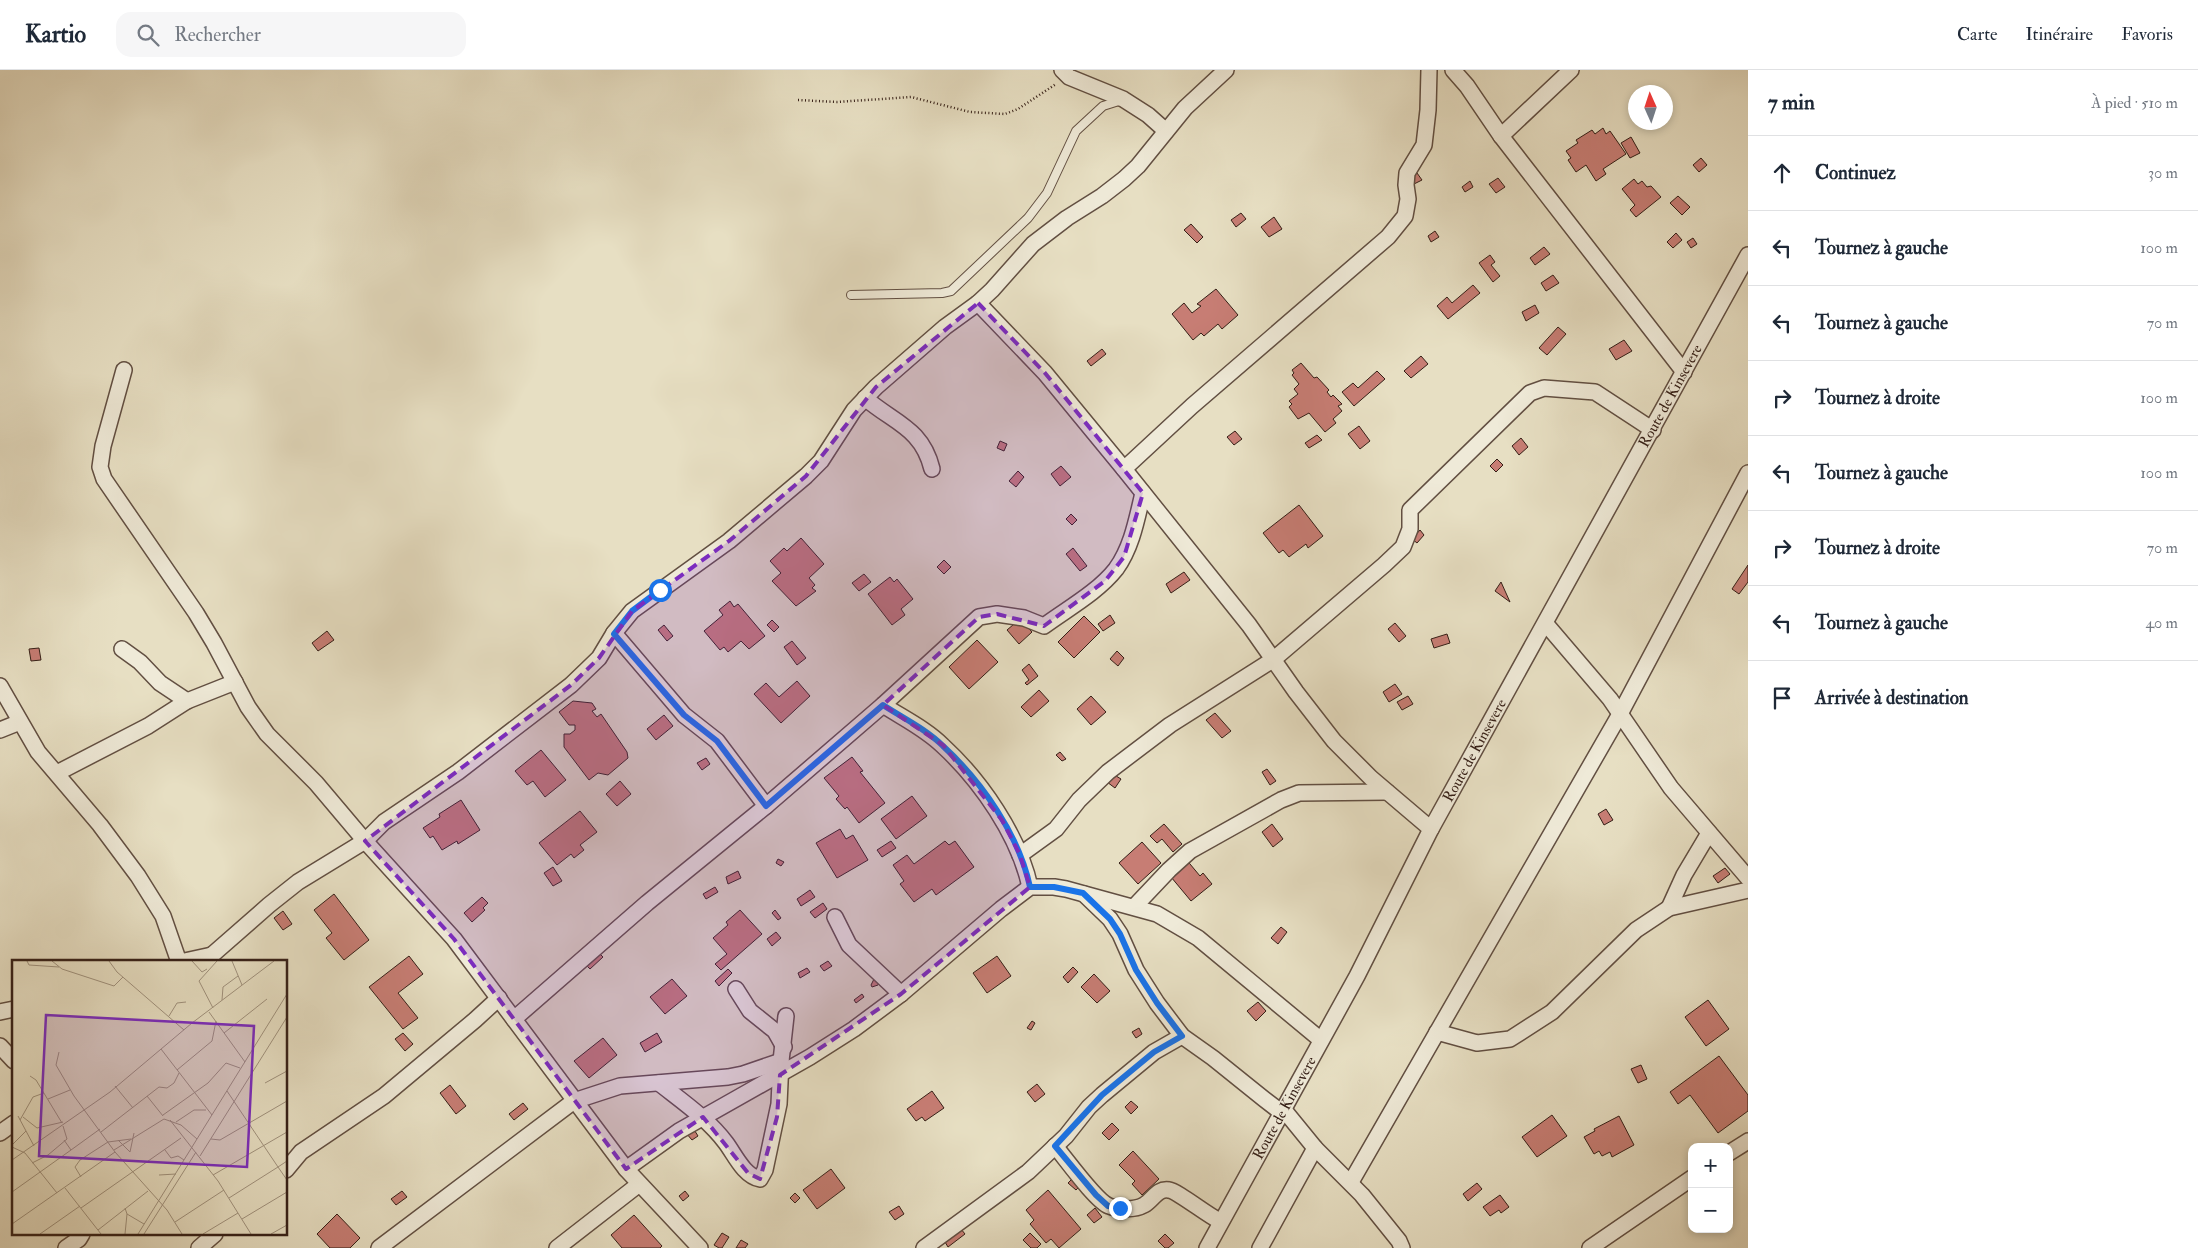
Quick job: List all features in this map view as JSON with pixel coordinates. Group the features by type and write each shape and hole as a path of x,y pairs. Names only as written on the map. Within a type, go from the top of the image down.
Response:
{"street":[{"path":"194,960 210,958 269,905 298,882 365,840 384,822 458,772 571,685 599,658 614,634 632,611 729,541 806,476 820,460 838,432 865,398 926,342 978,303 1033,244 1124,179 1138,166 1185,108 1226,70"},
{"path":"1124,469 1192,406 1388,237 1405,216 1408,199 1407,173 1424,145 1428,110 1429,70"},
{"path":"1453,70 1467,86 1501,136 1684,372"},
{"path":"1501,136 1571,70"},
{"path":"1066,74 1123,99 1148,115 1166,131"},
{"name":"Route de Kinsevere","path":"1207,1248 1357,976 1431,829 1546,624 1748,255"},
{"path":"978,303 1045,374 1124,469 1274,659 1296,692 1334,741 1370,778 1431,829"},
{"path":"124,370 103,446 100,467 104,479 196,613 248,707 267,734 316,783 454,939 626,1170 638,1185 700,1248"},
{"path":"1020,855 1056,829 1079,800 1108,772 1170,725 1274,659 1403,547 1410,529 1410,510 1530,394 1544,388 1596,392 1653,430"},
{"path":"865,398 880,411 914,433 929,456 932,470"},
{"path":"1351,1182 1620,714 1748,473"},
{"path":"514,1019 647,903 766,806 883,705 979,617 987,614 997,614 1024,618 1044,626 1087,595 1116,569 1124,557 1136,524 1143,493"},
{"path":"1546,624 1610,699 1671,788 1748,878"},
{"path":"614,634 684,715 717,741 766,806"},
{"path":"122,649 140,662 160,683 188,701"},
{"path":"57,774 148,726 188,701 235,682"},
{"path":"0,686 38,752 100,825 138,876 163,916 178,960"},
{"path":"883,705 943,745 961,764 1002,820 1020,855 1030,887"},
{"path":"0,730 20,722"},
{"path":"1134,908 1169,870 1190,851 1281,800 1299,793 1387,792"},
{"path":"1669,908 1684,874 1709,833"},
{"path":"379,1248 574,1101 620,1086 743,1074 782,1061 854,1029 901,994 1001,909 1030,887 1054,887 1083,893 1157,914 1198,938 1321,1040"},
{"path":"1437,1032 1477,1043 1510,1039 1552,1012 1636,930 1669,908 1748,890"},
{"path":"1083,893 1110,919 1120,934 1136,970 1157,1003 1182,1036 1277,1109 1284,1110 1315,1148 1351,1182 1399,1240 1402,1248"},
{"path":"835,917 849,945 901,994"},
{"path":"736,989 750,1010 775,1031 782,1061"},
{"path":"288,1168 301,1152 384,1096 499,998"},
{"path":"659,1083 703,1117 726,1142 748,1173 760,1178 765,1170 777,1117 786,1016"},
{"path":"924,1248 1023,1176 1055,1146 1102,1095 1154,1052 1182,1036"},
{"path":"0,1046 12,1059"},
{"path":"626,1170 782,1061"},
{"path":"0,1133 12,1124"},
{"path":"1733,1150 1748,1141"},
{"path":"1055,1146 1096,1195 1108,1206 1136,1208 1143,1205 1159,1190 1168,1189 1176,1192 1204,1213 1218,1220 1222,1219"},
{"path":"1260,1248 1315,1148"},
{"path":"1590,1248 1688,1181"},
{"path":"557,1248 638,1185"},
{"path":"66,1248 80,1239 81,1236"},
{"path":"199,1248 213,1236"}],"lane":[{"path":"851,295 942,293 951,290 1028,218 1047,193 1076,131 1103,106 1123,99"}],"path":[{"path":"798,100 837,102 911,97 970,112 1005,114 1018,109 1066,74"}],"highlighted area":[{"path":"978,303 1045,373 1143,493 1124,557 1105,581 1044,626 997,614 979,617 883,705 943,745 1002,820 1020,855 1030,887 901,994 780,1075 777,1117 760,1179 748,1173 703,1117 626,1169 454,939 365,841 571,685 599,658 632,611 729,541 806,476 876,387"}],"building":[{"path":"1603,128 1606,134 1610,131 1626,154 1603,169 1606,174 1596,181 1586,165 1576,172 1568,160 1571,158 1566,151 1578,143 1576,140 1592,130 1595,134"},
{"path":"1631,137 1640,153 1630,158 1621,143"},
{"path":"1701,158 1707,165 1699,172 1693,165"},
{"path":"1417,173 1422,180 1414,184 1410,177"},
{"path":"1498,178 1505,187 1496,193 1489,184"},
{"path":"1634,179 1638,184 1642,181 1647,187 1651,186 1661,197 1636,217 1630,210 1635,205 1622,189"},
{"path":"1470,181 1473,187 1465,192 1462,187"},
{"path":"1678,196 1690,207 1682,215 1670,203"},
{"path":"1241,213 1246,219 1236,227 1231,220"},
{"path":"1274,217 1282,229 1269,237 1261,227"},
{"path":"1191,224 1203,237 1197,243 1184,230"},
{"path":"1435,231 1439,237 1431,242 1428,236"},
{"path":"1676,233 1682,240 1673,248 1667,242"},
{"path":"1693,238 1697,244 1691,248 1687,242"},
{"path":"1544,247 1550,254 1535,265 1530,258"},
{"path":"1490,255 1495,262 1491,265 1500,276 1493,282 1479,263"},
{"path":"1553,275 1559,283 1546,291 1541,283"},
{"path":"1473,285 1480,293 1448,319 1437,306 1447,297 1452,303"},
{"path":"1216,289 1238,315 1222,329 1218,324 1204,336 1201,333 1193,340 1172,314 1184,303 1192,313 1201,306 1197,304"},
{"path":"1535,305 1539,313 1526,321 1522,312"},
{"path":"1558,327 1566,334 1547,355 1539,348"},
{"path":"1624,340 1632,351 1616,360 1609,349"},
{"path":"1102,349 1106,354 1091,366 1087,361"},
{"path":"1421,356 1428,364 1411,378 1404,371"},
{"path":"1301,363 1314,378 1317,377 1329,390 1327,392 1331,397 1333,395 1342,404 1338,406 1342,411 1333,419 1336,423 1325,432 1309,413 1298,419 1289,407 1292,404 1289,401 1298,394 1294,389 1299,384 1292,375 1294,373 1292,370"},
{"path":"1377,371 1385,379 1354,406 1342,392 1353,383 1358,388"},
{"path":"1359,426 1370,441 1360,449 1348,434"},
{"path":"1235,431 1242,439 1234,445 1227,437"},
{"path":"1317,435 1322,440 1309,448 1305,443"},
{"path":"1521,438 1528,447 1519,455 1512,446"},
{"path":"1000,441 1007,444 1004,451 997,448"},
{"path":"1497,459 1503,465 1496,472 1490,466"},
{"path":"1061,466 1071,477 1060,486 1051,474"},
{"path":"1018,471 1024,477 1016,487 1009,481"},
{"path":"1299,505 1323,536 1308,548 1306,544 1289,557 1283,550 1279,553 1263,533"},
{"path":"1071,514 1077,520 1072,525 1066,519"},
{"path":"1420,530 1424,535 1417,543 1412,539"},
{"path":"801,538 824,564 809,578 815,585 812,588 816,591 796,606 772,581 781,573 770,561 784,548 787,551"},
{"path":"1073,548 1087,566 1080,571 1066,554"},
{"path":"944,560 951,567 944,574 937,567"},
{"path":"1748,565 1748,582 1739,594 1732,589"},
{"path":"1184,572 1190,580 1171,593 1166,584"},
{"path":"864,574 871,582 859,591 852,583"},
{"path":"890,577 894,582 897,579 913,599 901,609 905,615 892,625 868,594"},
{"path":"1501,582 1510,602 1495,591"},
{"path":"730,601 734,607 738,604 765,636 749,649 741,641 728,652 724,647 720,650 704,631 723,615 719,610"},
{"path":"1110,615 1115,623 1103,631 1098,624"},
{"path":"1084,616 1100,632 1074,658 1058,642"},
{"path":"1020,619 1032,632 1019,644 1007,630"},
{"path":"772,620 779,627 774,632 767,625"},
{"path":"1395,623 1406,636 1399,642 1388,629"},
{"path":"664,625 673,636 667,641 658,630"},
{"path":"327,631 334,640 318,651 312,643"},
{"path":"1447,634 1450,643 1434,648 1431,639"},
{"path":"977,640 998,662 969,689 949,667"},
{"path":"792,641 806,658 797,665 784,647"},
{"path":"39,648 41,660 31,661 29,649"},
{"path":"1117,651 1124,658 1118,666 1110,659"},
{"path":"1029,664 1038,676 1027,685 1025,683 1029,680 1022,670"},
{"path":"797,681 810,696 781,723 754,694 766,683 779,697"},
{"path":"1395,684 1402,694 1389,702 1383,692"},
{"path":"1039,690 1049,701 1031,717 1021,707"},
{"path":"1091,696 1106,712 1091,725 1077,709"},
{"path":"1408,696 1413,704 1402,710 1397,702"},
{"path":"573,701 592,703 596,709 592,711 597,717 601,714 627,752 628,758 608,775 598,773 589,780 564,747 564,734 570,734 575,730 575,725 569,725 559,712"},
{"path":"1215,713 1231,731 1222,738 1206,720"},
{"path":"664,715 673,726 656,740 647,729"},
{"path":"541,750 566,780 545,797 533,781 527,785 515,771"},
{"path":"1060,752 1066,759 1062,761 1056,755"},
{"path":"852,757 863,771 860,772 885,803 859,823 847,807 845,809 836,799 839,796 824,778"},
{"path":"706,758 710,764 702,770 697,763"},
{"path":"1267,769 1276,781 1270,785 1262,772"},
{"path":"1113,774 1121,779 1115,788 1107,782"},
{"path":"620,781 631,794 617,806 606,794"},
{"path":"912,796 927,816 896,839 881,819"},
{"path":"461,800 480,830 458,844 457,841 442,850 433,836 430,838 423,828 440,817 439,814"},
{"path":"1606,809 1613,820 1604,825 1598,814"},
{"path":"580,811 597,832 580,845 584,850 574,858 571,854 557,865 539,843"},
{"path":"1164,824 1182,844 1173,852 1162,839 1157,843 1150,836"},
{"path":"1272,824 1283,839 1273,847 1262,832"},
{"path":"840,829 846,839 853,835 868,860 837,878 816,843"},
{"path":"891,841 896,848 882,857 877,850"},
{"path":"945,841 949,845 955,841 974,867 936,895 932,889 914,902 900,884 904,881 893,865 907,855 914,864"},
{"path":"1142,842 1161,863 1138,884 1119,863"},
{"path":"1185,858 1200,876 1203,873 1212,884 1191,901 1171,877"},
{"path":"778,859 784,862 781,866 776,863"},
{"path":"553,867 562,881 553,886 544,873"},
{"path":"1725,868 1730,874 1718,883 1713,876"},
{"path":"738,871 741,878 728,884 726,877"},
{"path":"715,887 718,892 706,899 703,894"},
{"path":"810,890 815,897 801,906 797,899"},
{"path":"334,894 369,940 344,960 326,938 332,933 314,910"},
{"path":"482,897 488,903 483,908 485,910 472,922 464,913"},
{"path":"823,903 827,909 815,918 810,912"},
{"path":"740,910 762,934 721,970 715,964 727,954 713,938 728,925 726,922"},
{"path":"775,910 781,918 778,920 772,913"},
{"path":"283,911 292,924 283,930 274,918"},
{"path":"1281,927 1287,932 1278,944 1271,938"},
{"path":"776,932 781,938 772,946 767,939"},
{"path":"597,951 603,957 590,969 584,963"},
{"path":"409,956 423,974 398,993 418,1018 403,1029 369,987"},
{"path":"997,956 1011,976 987,993 973,973"},
{"path":"828,961 832,966 824,971 820,966"},
{"path":"1073,967 1078,972 1068,983 1063,977"},
{"path":"807,968 810,972 800,978 798,973"},
{"path":"728,969 732,973 719,986 715,981"},
{"path":"1094,974 1110,991 1097,1003 1081,987"},
{"path":"672,979 687,996 665,1014 650,997"},
{"path":"874,979 880,982 872,987 871,985"},
{"path":"862,994 864,997 856,1003 854,1000"},
{"path":"1708,1000 1729,1029 1706,1046 1685,1017"},
{"path":"1258,1002 1266,1011 1256,1021 1247,1011"},
{"path":"1032,1021 1035,1023 1031,1030 1027,1028"},
{"path":"1139,1028 1142,1034 1136,1038 1132,1032"},
{"path":"403,1033 413,1044 405,1051 395,1039"},
{"path":"657,1033 662,1042 645,1052 640,1043"},
{"path":"603,1038 617,1055 589,1078 574,1061"},
{"path":"1719,1056 1748,1095 1748,1111 1718,1133 1690,1095 1678,1104 1670,1092"},
{"path":"1641,1065 1647,1079 1638,1083 1631,1069"},
{"path":"1037,1084 1045,1094 1035,1102 1027,1092"},
{"path":"450,1085 466,1106 456,1114 440,1093"},
{"path":"932,1091 944,1108 925,1121 922,1117 916,1121 907,1109"},
{"path":"1131,1101 1138,1107 1131,1114 1125,1107"},
{"path":"523,1103 528,1109 514,1120 509,1114"},
{"path":"1552,1115 1567,1136 1537,1157 1522,1137"},
{"path":"1619,1116 1634,1145 1612,1157 1610,1152 1602,1156 1599,1151 1594,1154 1584,1137 1595,1131 1594,1129"},
{"path":"1112,1123 1119,1130 1109,1140 1102,1133"},
{"path":"693,1128 698,1136 692,1140 686,1133"},
{"path":"1133,1151 1159,1179 1142,1195 1132,1184 1135,1181 1119,1165"},
{"path":"831,1169 845,1188 817,1209 803,1190"},
{"path":"1075,1176 1083,1183 1076,1190 1068,1183"},
{"path":"1477,1183 1482,1189 1468,1201 1463,1194"},
{"path":"1048,1190 1081,1229 1059,1248 1051,1239 1046,1243 1030,1224 1034,1220 1026,1210"},
{"path":"402,1191 407,1197 396,1205 391,1199"},
{"path":"685,1191 689,1196 683,1201 679,1196"},
{"path":"795,1193 800,1198 795,1203 790,1198"},
{"path":"1500,1195 1509,1207 1501,1213 1499,1210 1490,1216 1483,1207"},
{"path":"899,1206 904,1214 895,1220 889,1212"},
{"path":"1095,1208 1102,1217 1094,1223 1087,1215"},
{"path":"337,1214 360,1238 350,1248 330,1248 317,1234"},
{"path":"634,1215 662,1246 660,1248 622,1248 611,1235"},
{"path":"961,1229 965,1234 948,1247 945,1242"},
{"path":"722,1233 729,1237 722,1248 719,1248 714,1245"},
{"path":"1030,1233 1041,1244 1037,1248 1031,1248 1023,1240"},
{"path":"1165,1234 1174,1243 1168,1248 1165,1248 1158,1241"},
{"path":"741,1240 748,1244 745,1248 736,1248"}],"route":[{"path":"660,590 632,611 614,634 684,715 717,741 766,806 883,705 943,745 974,780 1002,820 1020,855 1030,887 1054,887 1083,893 1110,919 1120,934 1136,970 1157,1003 1182,1036 1154,1052 1102,1095 1055,1146 1096,1195 1108,1206 1120,1208"}]}
